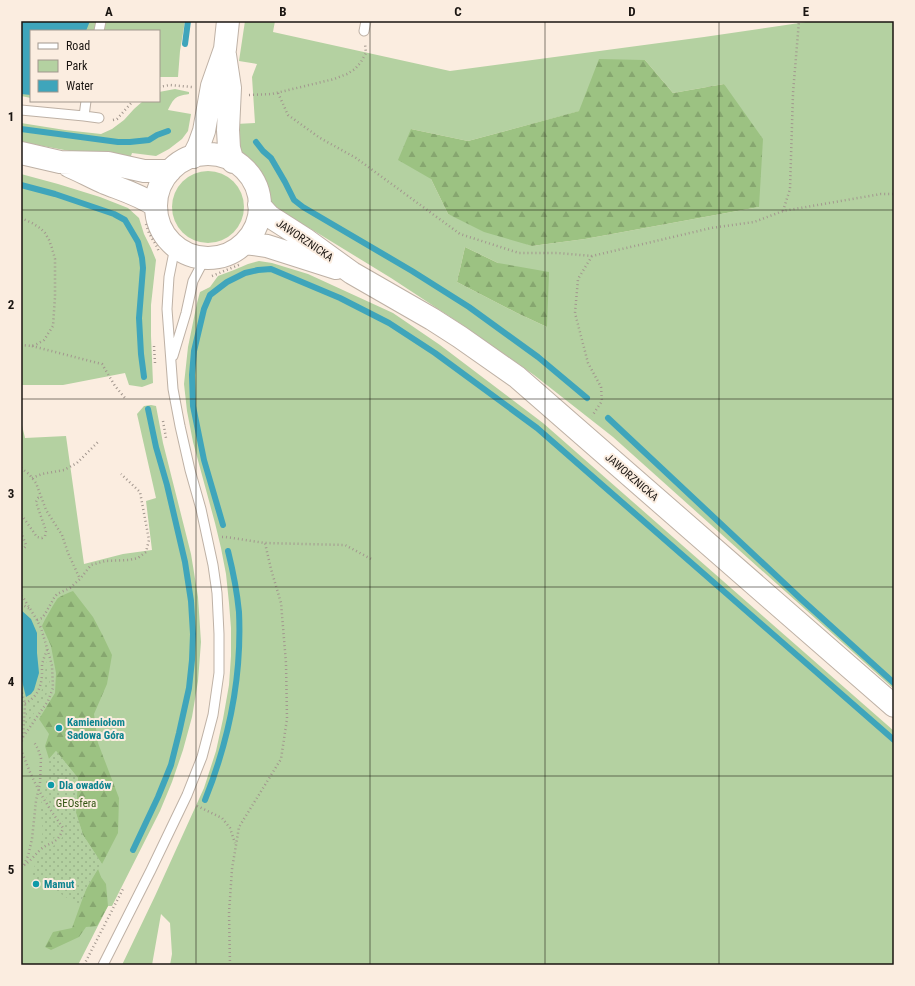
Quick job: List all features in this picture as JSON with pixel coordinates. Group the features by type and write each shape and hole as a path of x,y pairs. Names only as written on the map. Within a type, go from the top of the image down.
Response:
{"street":[{"path":"194,157 200,145 212,86 225,49 228,21"},
{"path":"225,49 230,88 228,130 229,148 233,162"},
{"path":"21,153 60,162 147,200 150,213 158,221 166,238 168,252 190,256 207,268 216,258 233,252 243,253 259,216 258,193 251,178 239,165 216,155 200,155 184,160 170,171 161,183 150,213"},
{"path":"60,162 108,163 144,171 170,171"},
{"name":"JAWORZNICKA","path":"259,205 269,216 305,239 352,273 432,319 517,377 582,432 894,706"},
{"name":"JAWORZNICKA","path":"243,253 267,246 352,273"}],"lane":[{"path":"364,31 366,21"},
{"path":"84,116 86,102"},
{"path":"21,110 99,118"},
{"path":"103,965 151,870 184,800 202,756 213,716 219,673 217,593 213,565 180,426 173,389 167,309 169,277 168,252"},
{"path":"172,362 186,313 193,281 207,268"}],"path":[{"path":"783,211 790,189 793,92 799,21"},
{"path":"248,95 267,95 278,93 348,74 355,70 366,53 364,31"},
{"path":"160,86 170,85 195,87"},
{"path":"278,93 288,116 320,138 356,158 460,234 519,253 558,253 592,256 710,228 754,222 783,211 881,194 894,194"},
{"path":"150,213 148,233 157,246 168,252"},
{"path":"21,218 40,228 45,233 49,240 55,259 55,297 52,326 44,340 32,346"},
{"path":"207,268 215,275 243,253"},
{"path":"582,432 602,402 601,387 588,362 575,314 578,279 592,256"},
{"path":"154,344 156,370"},
{"path":"21,345 32,346 102,364 115,386 125,398"},
{"path":"163,421 167,443"},
{"path":"32,478 42,474 64,470 77,463 98,442"},
{"path":"21,468 29,474 36,483 46,510 62,535 68,553 80,579"},
{"path":"37,620 42,618 57,594 70,588 80,579 91,565 105,561 138,558 146,552 149,540 140,492 121,474"},
{"path":"21,515 37,537 42,538 45,536 46,531 36,502 38,498 41,497"},
{"path":"21,532 26,544 26,547 21,548"},
{"path":"207,540 226,537 265,543 345,545 373,560"},
{"path":"230,965 229,914 232,869 239,827 281,759 287,719 286,663 282,603 271,570 265,543"},
{"path":"21,596 41,628 52,666 53,688 48,701 23,737"},
{"path":"21,604 30,609"},
{"path":"21,705 30,702 39,689 42,677 42,665 47,649"},
{"path":"21,688 25,704 23,737 21,744"},
{"path":"22,866 28,856 32,839 41,758 34,742"},
{"path":"21,749 38,789 62,828 61,834 55,841 40,849 34,858 22,866"},
{"path":"184,800 222,818 230,828 236,846"},
{"path":"84,965 127,881"}],"green space":[{"path":"21,21 185,21 180,51 178,77 160,77 160,30 30,30 30,98 21,96"},
{"path":"245,21 275,21 273,32 450,71 813,21 894,21 894,689 613,437 534,375 461,324 391,278 311,229 273,210 266,198 260,173 241,151 236,124 255,123 252,77 257,64 239,61","holes":["645,60 673,93 724,84 759,207 585,239 532,246 448,214 431,179 411,129 468,141 580,111","465,247 498,263 547,327 457,282"]},
{"path":"599,59 645,60 673,93 724,84 763,139 759,207 585,239 532,246 484,232 448,214 431,179 398,160 411,129 468,141 579,111"},
{"path":"175,89 189,92 189,94 176,98 168,110 191,114 188,131 182,139 169,149 156,156 132,153 129,162 21,142 21,123 101,134 112,129 124,120 142,102 160,102 160,92"},
{"path":"208,171 222,174 234,181 241,193 244,207 241,221 234,233 222,240 208,243 194,240 182,233 175,221 172,207 175,193 182,181 194,174"},
{"path":"21,174 100,197 128,208 139,218 144,234 156,260 151,305 153,383 142,387 129,385 125,373 63,385 21,385"},
{"path":"465,247 498,263 549,272 547,327 457,282"},
{"path":"259,261 272,263 308,274 393,313 440,345 543,423 894,731 894,965 170,965 172,954 170,923 161,914 152,965 122,965 204,788 216,751 229,685 231,628 226,574 215,523 193,442 187,411 184,384 188,347 200,292 210,287 218,276"},
{"name":"GEOsfera","path":"144,406 156,406 163,443 191,554 198,597 201,642 198,681 192,717 183,750 160,811 112,906 108,906 78,965 21,965 21,421 25,438 66,436 84,564 123,554 152,550 146,501 156,498 137,414"},
{"path":"73,591 93,617 112,655 107,684 94,714 98,743 119,798 118,833 102,864 83,835 76,813 78,778 56,751 49,759 45,746 49,734 39,719 55,693 56,673 51,646 42,626 58,598"},
{"path":"47,661 50,681 46,696 25,726 26,710 42,689"},
{"name":"GEOsfera","path":"56,751 78,778 76,813 83,835 102,864 91,879 79,906 40,880 30,876 41,852 59,843 65,832 65,825 47,799 45,791 49,759"},
{"path":"41,801 59,826 57,834 53,839 40,845 43,831"},
{"path":"98,869 106,884 108,906 97,926 86,927 79,937 51,950 45,947 53,932 72,928 86,889"}],"water":[{"path":"21,21 90,21 86,30 30,30 30,95 21,94"},
{"path":"21,610 31,619 37,633 39,673 34,690 26,697 21,677"}],"waterway":[{"path":"185,44 188,21"},
{"path":"21,129 118,142 149,140 168,131"},
{"path":"256,142 271,158 294,200 303,207 412,271 469,307 538,357 587,398"},
{"path":"21,185 55,194 114,214 125,220 138,242 142,258 143,268 139,318 144,377"},
{"path":"223,525 204,460 193,406 192,375 194,351 204,309 210,295 227,282 245,273 271,269 340,298 389,323 435,353 537,428 894,740"},
{"path":"133,850 171,765 189,688 193,634 191,601 185,562 148,409"},
{"path":"608,418 801,599 894,683"},
{"path":"205,800 221,754 236,684 239,612 235,581 228,551"}],"place":[{"name":"Kamieniołom Sadowa Góra","path":"59,728"},
{"name":"Dla owadów","path":"51,785"},
{"name":"Mamut","path":"36,884"}]}
